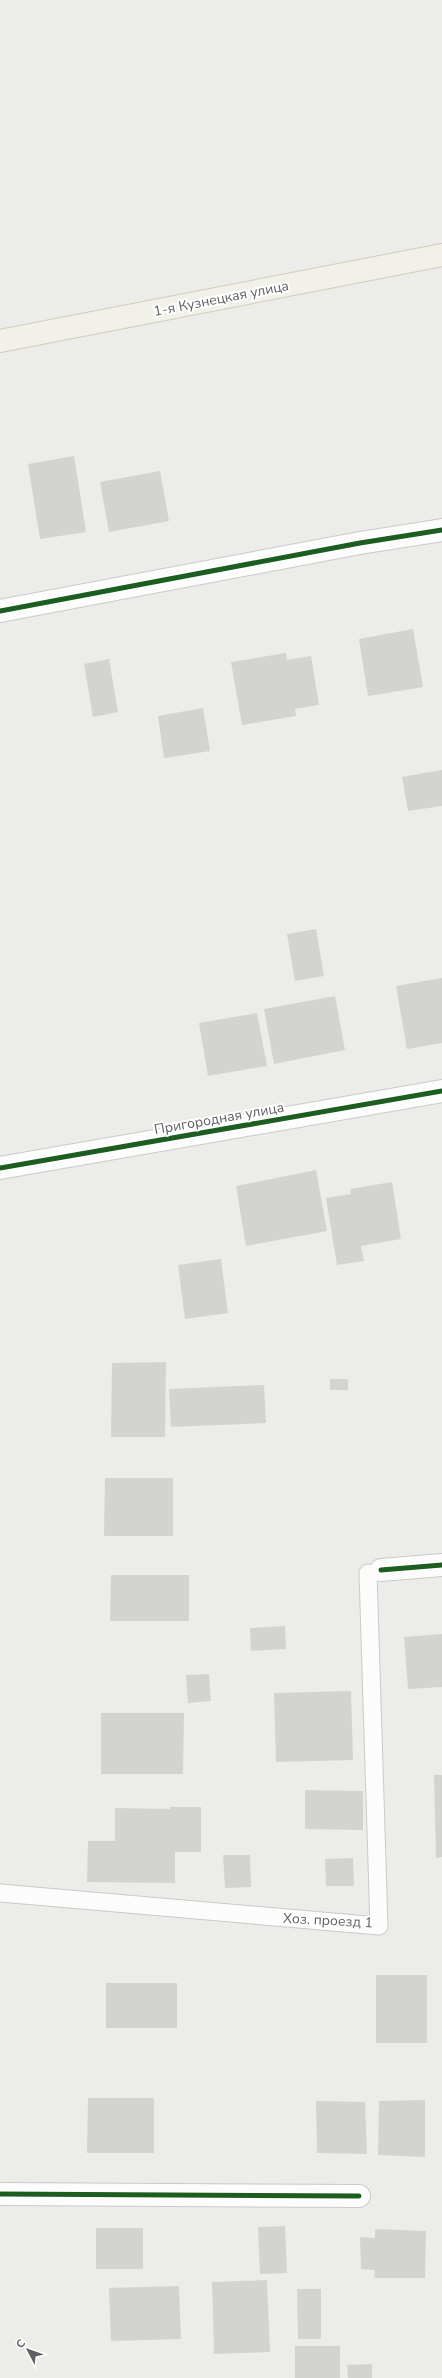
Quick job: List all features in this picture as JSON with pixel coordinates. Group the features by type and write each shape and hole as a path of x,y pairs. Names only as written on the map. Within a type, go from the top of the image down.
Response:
{"main road":[{"name":"1-я Кузнецкая улица","path":"0,341 442,255"}],"street":[{"path":"0,611 360,543 442,530"},
{"name":"Пригородная улица","path":"0,1168 442,1091"},
{"path":"374,1571 442,1565"},
{"path":"0,2194 359,2196"}],"lane":[{"name":"Хоз. проезд 1","path":"0,1892 379,1926 374,1571"}],"building":[{"path":"74,456 86,532 40,539 28,464"},
{"path":"160,471 169,521 109,532 100,482"},
{"path":"413,629 423,687 368,696 359,639"},
{"path":"286,653 287,660 311,656 319,705 295,709 296,716 242,725 231,662"},
{"path":"109,659 118,712 93,717 84,664"},
{"path":"203,708 210,751 164,758 158,716"},
{"path":"442,770 442,806 408,811 402,777"},
{"path":"316,929 324,976 295,981 287,934"},
{"path":"442,978 442,1043 407,1049 396,986"},
{"path":"335,996 345,1050 274,1064 264,1009"},
{"path":"257,1013 267,1066 208,1076 199,1023"},
{"path":"316,1170 327,1231 246,1246 236,1186"},
{"path":"392,1182 401,1239 361,1246 364,1261 337,1265 326,1198 351,1194 350,1189"},
{"path":"221,1259 228,1313 185,1319 178,1265"},
{"path":"166,1362 165,1437 111,1437 112,1363"},
{"path":"330,1379 348,1379 348,1390 330,1390"},
{"path":"264,1385 266,1423 171,1427 169,1389"},
{"path":"105,1478 173,1478 173,1536 104,1536"},
{"path":"111,1575 189,1575 189,1621 110,1621"},
{"path":"285,1626 286,1649 251,1651 250,1628"},
{"path":"442,1634 442,1687 408,1689 404,1637"},
{"path":"209,1674 211,1701 188,1703 186,1675"},
{"path":"351,1691 353,1760 276,1762 274,1693"},
{"path":"101,1713 184,1713 183,1774 101,1774"},
{"path":"434,1775 442,1775 442,1857 436,1858"},
{"path":"305,1790 363,1791 363,1830 305,1829"},
{"path":"170,1807 201,1807 201,1852 175,1852 175,1883 87,1882 88,1841 115,1841 115,1808 170,1809"},
{"path":"223,1855 250,1855 251,1887 225,1888"},
{"path":"353,1858 354,1886 326,1886 325,1859"},
{"path":"376,1975 427,1975 427,2043 376,2043"},
{"path":"106,1983 177,1983 177,2028 106,2028"},
{"path":"88,2098 154,2098 154,2153 87,2153"},
{"path":"425,2100 425,2157 378,2155 379,2101"},
{"path":"316,2101 365,2102 367,2154 317,2153"},
{"path":"285,2226 287,2273 260,2274 258,2227"},
{"path":"96,2228 143,2228 143,2269 96,2269"},
{"path":"375,2229 426,2231 425,2278 374,2278 375,2270 361,2269 360,2237 375,2238"},
{"path":"267,2280 270,2352 214,2354 212,2282"},
{"path":"179,2286 181,2339 111,2341 109,2288"},
{"path":"297,2289 321,2289 321,2339 298,2339"},
{"path":"295,2346 340,2346 340,2378 295,2378"},
{"path":"372,2364 372,2378 348,2378 347,2365"}],"cycle path":[{"path":"0,611 360,543 442,530"},
{"path":"0,1168 442,1091"},
{"path":"381,1570 442,1565"},
{"path":"0,2194 359,2196"}]}
